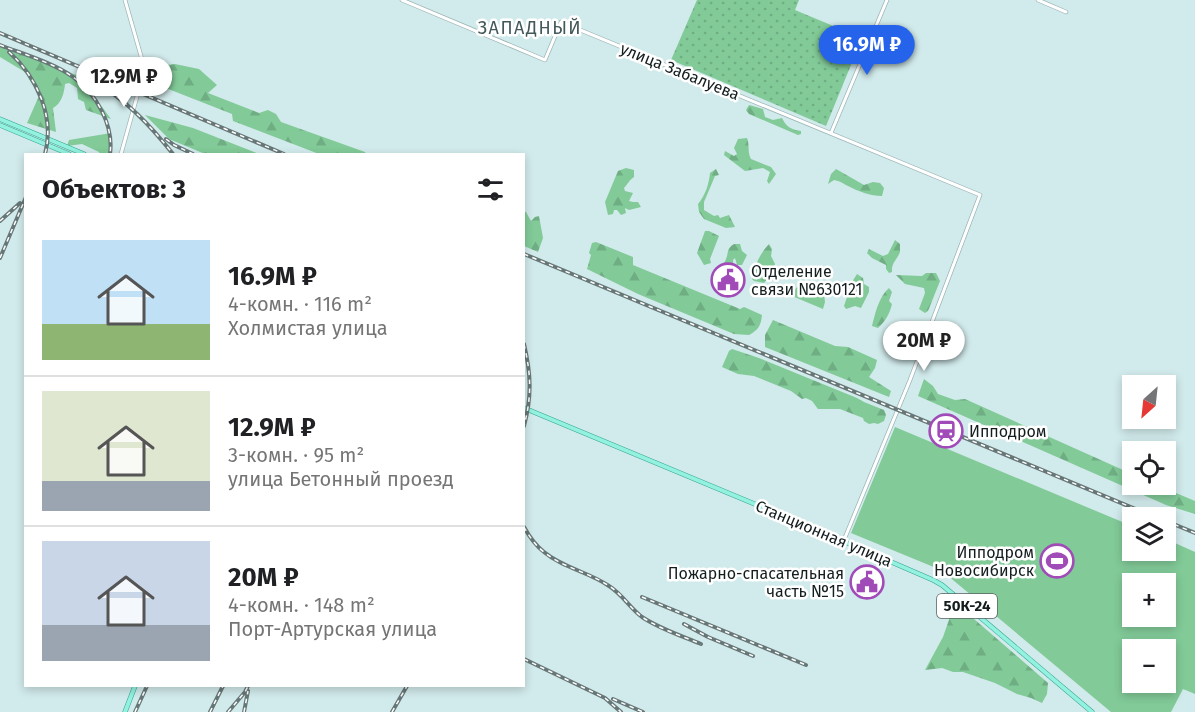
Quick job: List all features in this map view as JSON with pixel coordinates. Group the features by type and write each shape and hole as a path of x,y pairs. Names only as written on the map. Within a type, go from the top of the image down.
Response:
{"main road":[{"path":"0,119 82,153"},
{"path":"0,125 67,153"},
{"name":"Станционная улица","path":"525,408 843,540 933,580 942,585 1092,712"},
{"path":"125,712 135,687"}],"street":[{"path":"121,153 143,75 142,63 125,0"},
{"name":"улица Забалуева","path":"402,0 545,60 561,22 980,195 910,380 843,540"},
{"path":"831,134 887,0"},
{"path":"1038,0 1066,12"}],"green space":[{"path":"697,0 799,0 795,10 862,38 826,126 671,60"},
{"path":"0,44 76,75 101,89 94,96 111,119 86,110 84,102 78,99 77,88 69,83 65,84 60,101 53,108 56,132 27,123 39,96 25,72 0,57"},
{"path":"175,64 199,69 217,85 208,93 259,113 268,110 276,114 281,122 366,153 316,153 233,121 232,114 148,81 153,67"},
{"path":"749,105 763,109 765,117 773,120 782,118 787,126 801,131 801,134 798,135 749,114 746,110"},
{"path":"145,115 193,128 256,153 203,153 169,139"},
{"path":"111,133 111,153 100,153 82,144 67,146 69,140"},
{"path":"747,138 751,159 771,167 776,174 769,184 767,181 770,172 763,168 745,171 724,155 725,151 734,156 737,154 734,148 738,139"},
{"path":"626,168 634,170 634,177 624,188 625,191 633,193 629,201 638,202 641,207 629,210 625,208 626,213 621,215 614,210 613,214 608,215 605,202 618,171"},
{"path":"716,169 719,175 715,176 704,202 704,210 720,218 729,215 735,227 726,228 704,219 699,212 698,204 706,190 710,173"},
{"path":"836,169 864,185 873,182 880,183 884,188 882,196 864,193 836,180 828,184 831,174"},
{"path":"525,212 531,221 539,216 543,238 538,252 525,246"},
{"path":"705,231 719,236 710,259 711,263 704,265 697,253"},
{"path":"895,240 900,244 900,252 893,264 892,272 889,273 886,265 867,253 869,249 883,256 888,254"},
{"path":"596,242 633,257 633,265 740,309 744,307 762,315 760,325 749,335 734,334 638,294 587,269 592,243"},
{"path":"734,244 740,244 742,251 747,255 742,265 737,265 735,258 733,260 734,272 718,270 729,249"},
{"path":"769,244 775,264 771,275 764,283 754,281 752,279 756,265"},
{"path":"926,273 936,273 940,281 928,311 925,313 919,309 925,293 924,288 905,284 896,275 922,276"},
{"path":"857,274 869,287 869,292 861,308 855,306 846,309 844,306"},
{"path":"803,283 824,294 823,309 792,296 796,288"},
{"path":"889,288 892,292 889,301 892,304 889,314 878,328 872,326 880,300"},
{"path":"773,320 835,346 848,347 877,360 869,377 891,391 889,397 765,347 765,335"},
{"path":"732,349 884,410 886,415 884,421 869,424 863,418 840,409 818,409 812,401 802,399 791,391 754,376 738,374 722,367"},
{"path":"924,379 933,386 938,394 955,400 965,399 1122,470 1122,486 918,396"},
{"name":"Ипподром Новосибирск","path":"895,427 1122,522 1122,561 1176,561 1176,543 1195,552 1195,694 1183,689 1171,712 1111,712 941,570 851,533"},
{"path":"1176,493 1195,501 1195,514 1176,507 1143,495 1176,495"},
{"path":"944,593 1048,683 1047,694 1042,703 963,672 953,672 942,668 925,670 943,637 951,614 939,601 939,596"}],"railway":[{"path":"0,33 282,153"},
{"path":"0,45 57,67 82,84 102,111 111,143 110,153"},
{"path":"9,52 28,73 41,98 48,126 45,153"},
{"path":"94,81 117,96 137,114 172,153"},
{"path":"166,139 191,153"},
{"path":"0,258 24,202"},
{"path":"0,221 20,203"},
{"path":"525,254 1131,507"},
{"path":"525,349 530,385 525,421"},
{"path":"1176,525 1195,533"},
{"path":"525,529 535,543 551,557 609,586 642,617 701,644"},
{"path":"642,597 806,665"},
{"path":"684,624 753,656"},
{"path":"525,659 605,698 621,712"},
{"path":"135,712 147,687"},
{"path":"210,712 222,687"},
{"path":"228,712 248,687"},
{"path":"392,712 406,687"},
{"path":"244,712 248,691"},
{"path":"613,699 643,712"}],"place":[{"name":"Отделение связи №630121","path":"728,280"},
{"name":"Ипподром","path":"946,431"},
{"name":"Ипподром Новосибирск","path":"1057,561"},
{"name":"Пожарно-спасательная часть №15","path":"867,582"}],"district":[{"name":"ЗАПАДНЫЙ","path":"530,28"}]}
